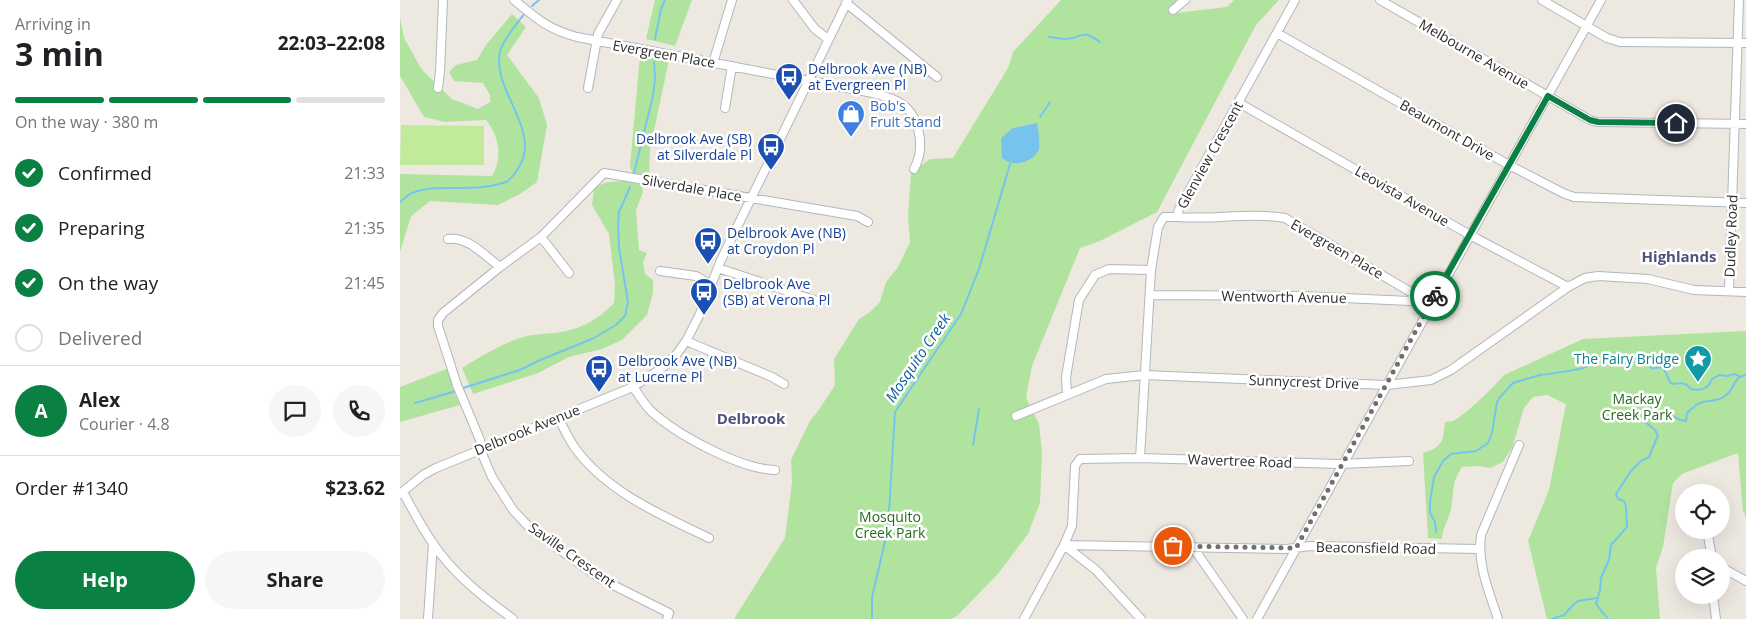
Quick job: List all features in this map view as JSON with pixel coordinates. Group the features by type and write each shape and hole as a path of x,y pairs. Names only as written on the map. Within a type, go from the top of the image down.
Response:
{"street":[{"path":"438,88 443,0"},
{"name":"Evergreen Place","path":"514,0 540,21 558,32 596,42 808,80 876,94 898,101 906,106 913,116 919,134 920,147 914,169"},
{"name":"Evergreen Place","path":"588,88 598,34 617,0"},
{"path":"713,63 732,0"},
{"path":"793,0 815,29 828,39"},
{"path":"1173,10 1184,0"},
{"name":"Glenview Crescent","path":"1140,458 1151,270 1158,227 1164,217 1177,217 1179,209 1296,0"},
{"name":"Melbourne Avenue","path":"1380,0 1590,120 1598,122 1746,124"},
{"path":"1542,0 1607,38 1620,42 1742,43"},
{"path":"1257,619 1341,464 1387,385 1601,0"},
{"name":"Dudley Road","path":"1729,291 1736,123 1742,43 1739,0"},
{"path":"847,2 937,77"},
{"name":"Delbrook Avenue","path":"401,493 423,475 436,468 633,387 662,368 676,355 686,341 699,316 718,268 847,2"},
{"name":"Beaumont Drive","path":"1277,33 1509,165 1574,197 1746,203"},
{"name":"Evergreen Place","path":"725,108 732,66"},
{"name":"Leovista Avenue","path":"1239,103 1470,235 1568,287"},
{"name":"Silverdale Place","path":"482,448 457,385 438,326 438,320 442,313 541,237 604,173 857,216 868,222"},
{"name":"Evergreen Place","path":"1177,217 1196,219 1267,215 1285,218 1431,304"},
{"path":"541,237 569,273"},
{"path":"448,239 455,238 467,242 500,267"},
{"path":"718,268 820,302"},
{"path":"1067,394 1066,377 1079,300 1096,275 1109,269 1151,270"},
{"path":"660,271 696,276 711,285"},
{"name":"Sunnycrest Drive","path":"1016,416 1106,380 1144,375 1387,385 1431,380 1451,370 1568,287 1585,278 1598,276 1648,279 1694,290 1746,292"},
{"name":"Wentworth Avenue","path":"1151,295 1301,296 1410,301 1415,295"},
{"path":"686,341 772,377 784,384"},
{"path":"633,387 644,404 690,438 724,456 764,470 775,470"},
{"path":"558,417 574,447 611,484 649,509 709,538"},
{"path":"1498,619 1485,580 1479,549 1481,535 1519,445"},
{"name":"Saville Crescent","path":"482,448 492,477 513,510 528,526 601,579 668,616"},
{"name":"Wavertree Road","path":"1064,545 1072,526 1075,466 1080,460 1140,458 1341,464 1409,461"},
{"path":"401,493 433,543 448,562 479,594 513,619"},
{"path":"428,619 433,543"},
{"path":"1025,619 1064,545 1096,570 1141,619"},
{"name":"Beaconsfield Road","path":"1064,545 1479,549"},
{"path":"1192,546 1243,619"},
{"path":"1730,572 1746,581"},
{"path":"1715,604 1716,619"}],"green space":[{"path":"655,0 692,0 675,46 646,39"},
{"name":"Mosquito Creek Park","path":"1061,0 1176,0 1176,13 1227,7 1234,0 1279,0 1256,25 1157,212 1100,241 1080,248 1032,366 1026,398 1039,424 1042,453 1040,503 1028,534 997,575 957,616 951,619 734,619 785,538 792,482 791,460 810,421 835,385 834,359 859,319 880,302 886,282 898,267 910,242 908,216 911,173 930,159 953,158 1008,68 1013,52"},
{"path":"512,14 526,27 507,55 539,98 547,125 537,182 520,194 498,205 430,201 411,216 400,252 400,174 492,176 498,162 498,147 494,133 486,120 445,122 424,117 400,76 400,18 404,38 422,70 452,99 478,109 490,102 490,95 483,83 454,81 449,72 456,65 477,60 486,45"},
{"path":"640,55 669,60 650,149 649,172 641,183 643,192 636,210 639,250 647,253 643,262 645,274 653,280 653,293 647,315 622,340 602,349 569,357 538,373 473,394 462,368 519,338 563,332 587,324 614,303 615,284 609,234 592,205 594,188 606,183 626,180 633,174 630,167"},
{"path":"401,125 484,126 484,165 400,165"},
{"name":"Mackay Creek Park","path":"1746,331 1746,519 1743,512 1738,453 1682,474 1673,483 1663,547 1656,568 1660,619 1547,619 1528,541 1549,490 1566,404 1547,395 1533,397 1524,408 1512,448 1503,462 1490,468 1479,466 1462,467 1454,484 1450,513 1442,539 1428,538 1423,453 1435,448 1441,442 1445,422 1453,421 1464,413 1504,375 1583,339"},
{"path":"449,368 453,390 460,405 400,422 400,387"}],"water":[{"path":"1037,123 1039,149 1032,158 1022,163 1012,163 1002,158 1001,138 1013,128"}],"waterway":[{"path":"532,6 539,0"},
{"path":"655,39 661,9 665,0"},
{"path":"400,202 410,194 422,190 474,188 495,185 508,181 518,169 524,153 524,139 521,124 502,80 499,66 500,51 504,42 525,13"},
{"path":"1049,37 1066,39 1089,35 1100,42"},
{"path":"634,173 653,96 654,62"},
{"name":"Mosquito Creek","path":"1040,117 1050,102"},
{"name":"Mosquito Creek","path":"872,619 872,597 888,529 895,412 961,314 979,269 1010,164"},
{"path":"460,389 520,370 594,338 616,325 625,316 628,302 619,248 618,224 619,212 630,187"},
{"path":"1436,532 1435,522 1430,513 1434,477 1443,461 1451,454 1476,451 1488,443 1492,433 1497,402 1513,383 1540,375 1580,369 1593,363 1602,362 1613,354 1645,361 1652,368 1661,367 1672,384 1683,383 1691,389 1704,389 1711,380 1719,375 1728,376 1734,374 1739,376"},
{"path":"1608,619 1596,604 1601,578 1609,560 1611,545 1627,527 1626,506 1624,501 1618,499 1616,494 1631,471 1641,461 1649,457 1658,435 1644,421 1643,413 1648,409 1654,408 1686,421 1687,413 1696,405 1721,398 1731,390 1741,376 1746,375"},
{"path":"415,403 456,391"},
{"path":"973,445 979,409"},
{"path":"1552,619 1564,615 1578,601 1597,598"}],"way so far":[{"path":"1173,546 1296,548 1435,296"}],"place":[{"name":"Delbrook Ave (NB) at Evergreen Pl","path":"789,101"},
{"name":"Bob's Fruit Stand","path":"851,138"},
{"name":"Delbrook Ave (SB) at Silverdale Pl","path":"771,171"},
{"name":"Delbrook Ave (NB) at Croydon Pl","path":"708,265"},
{"name":"Delbrook Ave (SB) at Verona Pl","path":"704,316"},
{"name":"The Fairy Bridge","path":"1698,383"},
{"name":"Delbrook Ave (NB) at Lucerne Pl","path":"599,393"}],"district":[{"name":"Highlands","path":"1679,257"},
{"name":"Delbrook","path":"751,419"}],"route":[{"path":"1435,296 1548,96 1590,120 1598,122 1676,123"}]}
